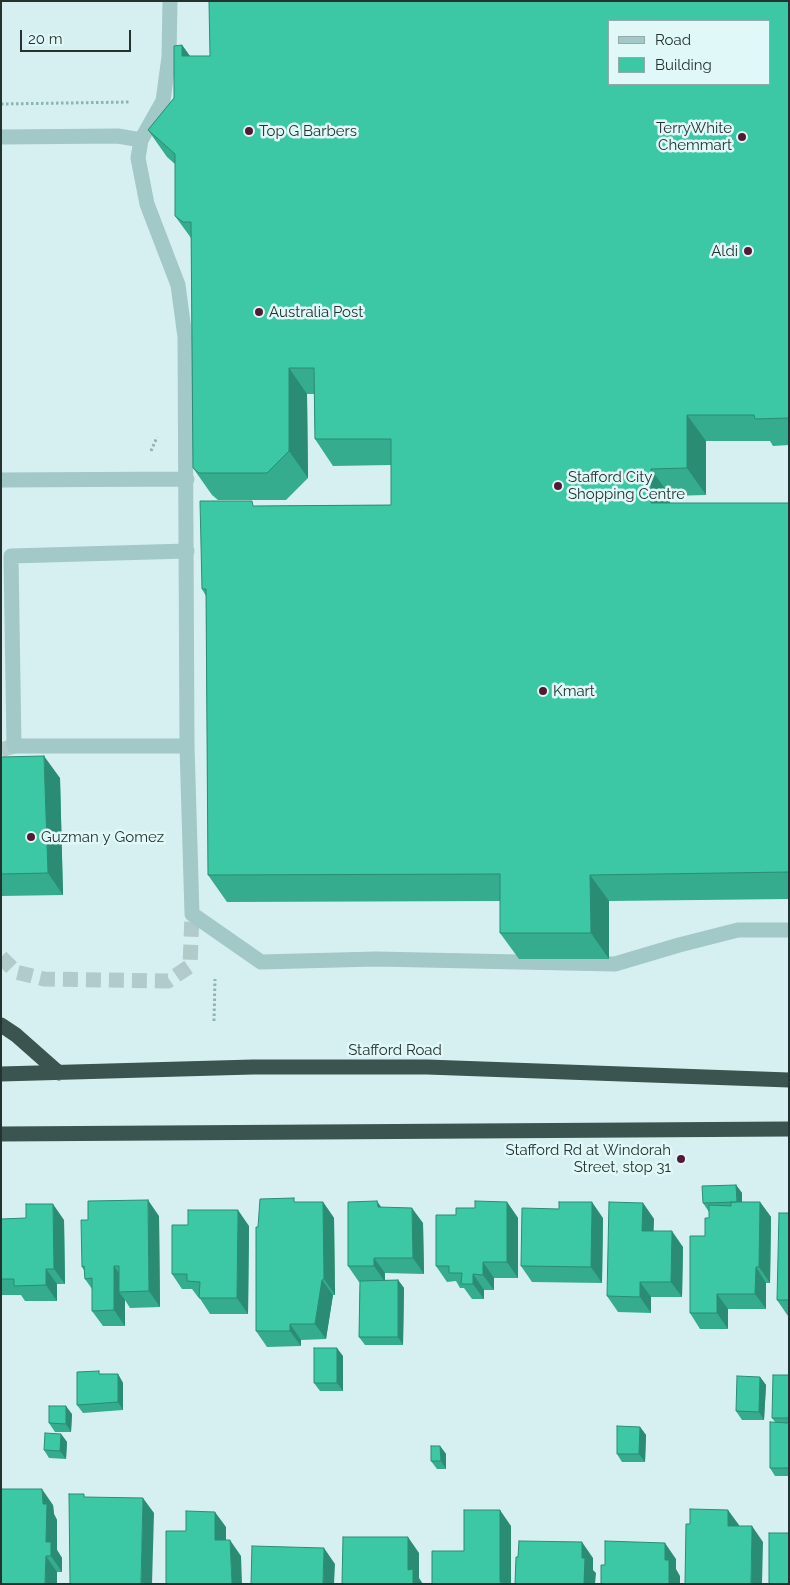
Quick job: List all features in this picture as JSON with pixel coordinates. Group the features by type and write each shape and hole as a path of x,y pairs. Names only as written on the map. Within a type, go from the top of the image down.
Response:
{"highway":[{"path":"1,1025 16,1035 59,1072"},
{"name":"Stafford Road","path":"1,1074 253,1067 427,1067 789,1080"},
{"path":"1,1134 789,1129"}],"lane":[{"path":"170,1 169,57 163,101 153,114 141,140 138,158 147,204 178,285 185,337 188,746 192,914 261,962 376,959 615,964 678,945 738,930 789,930"},
{"path":"1,137 118,136 141,140"},
{"path":"1,480 187,479"},
{"path":"186,551 11,556 14,746 188,746"}],"path":[{"path":"1,104 138,102"},
{"path":"214,1021 215,979"}],"building":[{"name":"Stafford City Shopping Centre","path":"209,1 789,1 789,418 755,419 754,415 687,415 687,468 651,469 651,503 789,503 789,872 590,875 591,933 500,933 500,874 208,875 206,589 202,589 200,501 252,501 253,506 391,505 391,439 315,439 314,368 289,368 289,451 267,473 199,473 193,468 191,222 183,222 175,216 175,154 148,130 174,98 174,46 182,45 182,56 210,56"},
{"name":"Guzman y Gomez","path":"44,756 48,873 1,874 1,757"},
{"path":"736,1185 737,1202 703,1203 702,1186"},
{"path":"294,1198 294,1202 323,1202 324,1279 322,1280 315,1324 290,1324 290,1331 256,1331 256,1227 258,1227 260,1199"},
{"path":"148,1200 149,1291 119,1292 119,1266 114,1266 114,1310 92,1311 92,1278 85,1279 84,1266 82,1267 81,1220 88,1220 88,1201"},
{"path":"377,1201 378,1207 412,1208 413,1258 374,1258 374,1266 348,1266 348,1202"},
{"path":"475,1201 507,1202 507,1262 483,1262 483,1275 473,1274 473,1284 461,1284 462,1273 449,1273 449,1266 436,1266 436,1215 456,1215 456,1208 475,1208"},
{"path":"559,1202 592,1202 591,1267 521,1266 522,1208 559,1209"},
{"path":"609,1202 643,1203 642,1231 672,1231 671,1282 640,1282 640,1297 607,1296"},
{"path":"731,1202 760,1202 759,1267 756,1267 755,1294 717,1294 717,1313 690,1313 690,1236 705,1236 705,1218 709,1218 709,1205 731,1206"},
{"path":"26,1204 53,1204 54,1269 46,1269 46,1285 14,1286 14,1279 1,1279 1,1219 26,1218"},
{"path":"188,1210 238,1210 237,1298 199,1298 200,1282 187,1281 187,1274 172,1274 172,1225 188,1225"},
{"path":"779,1213 789,1213 789,1300 777,1300"},
{"path":"398,1280 398,1337 359,1337 360,1281"},
{"path":"314,1348 337,1348 337,1383 314,1383"},
{"path":"99,1371 99,1374 118,1374 118,1402 77,1405 77,1372"},
{"path":"773,1375 789,1375 789,1418 772,1418"},
{"path":"737,1376 760,1377 759,1412 736,1411"},
{"path":"49,1406 66,1406 66,1424 49,1423"},
{"path":"770,1422 789,1423 789,1468 770,1468"},
{"path":"617,1426 640,1427 639,1454 617,1454"},
{"path":"45,1433 61,1434 60,1451 44,1450"},
{"path":"431,1446 440,1446 441,1461 431,1461"},
{"path":"1,1489 42,1489 43,1504 47,1504 46,1542 51,1542 51,1556 46,1556 45,1584 1,1584"},
{"path":"69,1494 84,1494 84,1497 143,1498 141,1584 70,1584"},
{"path":"690,1509 728,1510 728,1526 752,1526 751,1584 685,1584 686,1524 690,1524"},
{"path":"464,1510 500,1510 500,1582 505,1584 432,1584 432,1551 464,1551"},
{"path":"186,1511 215,1512 215,1540 230,1540 232,1584 166,1584 166,1531 186,1531"},
{"path":"769,1533 789,1533 789,1584 769,1584"},
{"path":"343,1537 408,1537 408,1570 413,1569 413,1584 342,1584"},
{"path":"519,1541 582,1542 582,1558 585,1558 584,1584 515,1584 516,1557 518,1557"},
{"path":"605,1541 665,1543 665,1560 669,1560 669,1584 601,1584 601,1565 605,1565"},
{"path":"252,1546 324,1548 323,1584 251,1584"}],"tunnel":[{"path":"1,750 14,746"},
{"path":"1,957 16,972 44,979 168,981 190,966 192,914"}],"place":[{"name":"Top G Barbers","path":"249,131"},
{"name":"TerryWhite Chemmart","path":"742,137"},
{"name":"Aldi","path":"748,251"},
{"name":"Australia Post","path":"259,312"},
{"name":"Stafford City Shopping Centre","path":"558,486"},
{"name":"Kmart","path":"543,691"},
{"name":"Guzman y Gomez","path":"31,837"},
{"name":"Stafford Rd at Windorah Street, stop 31","path":"681,1159"}]}
